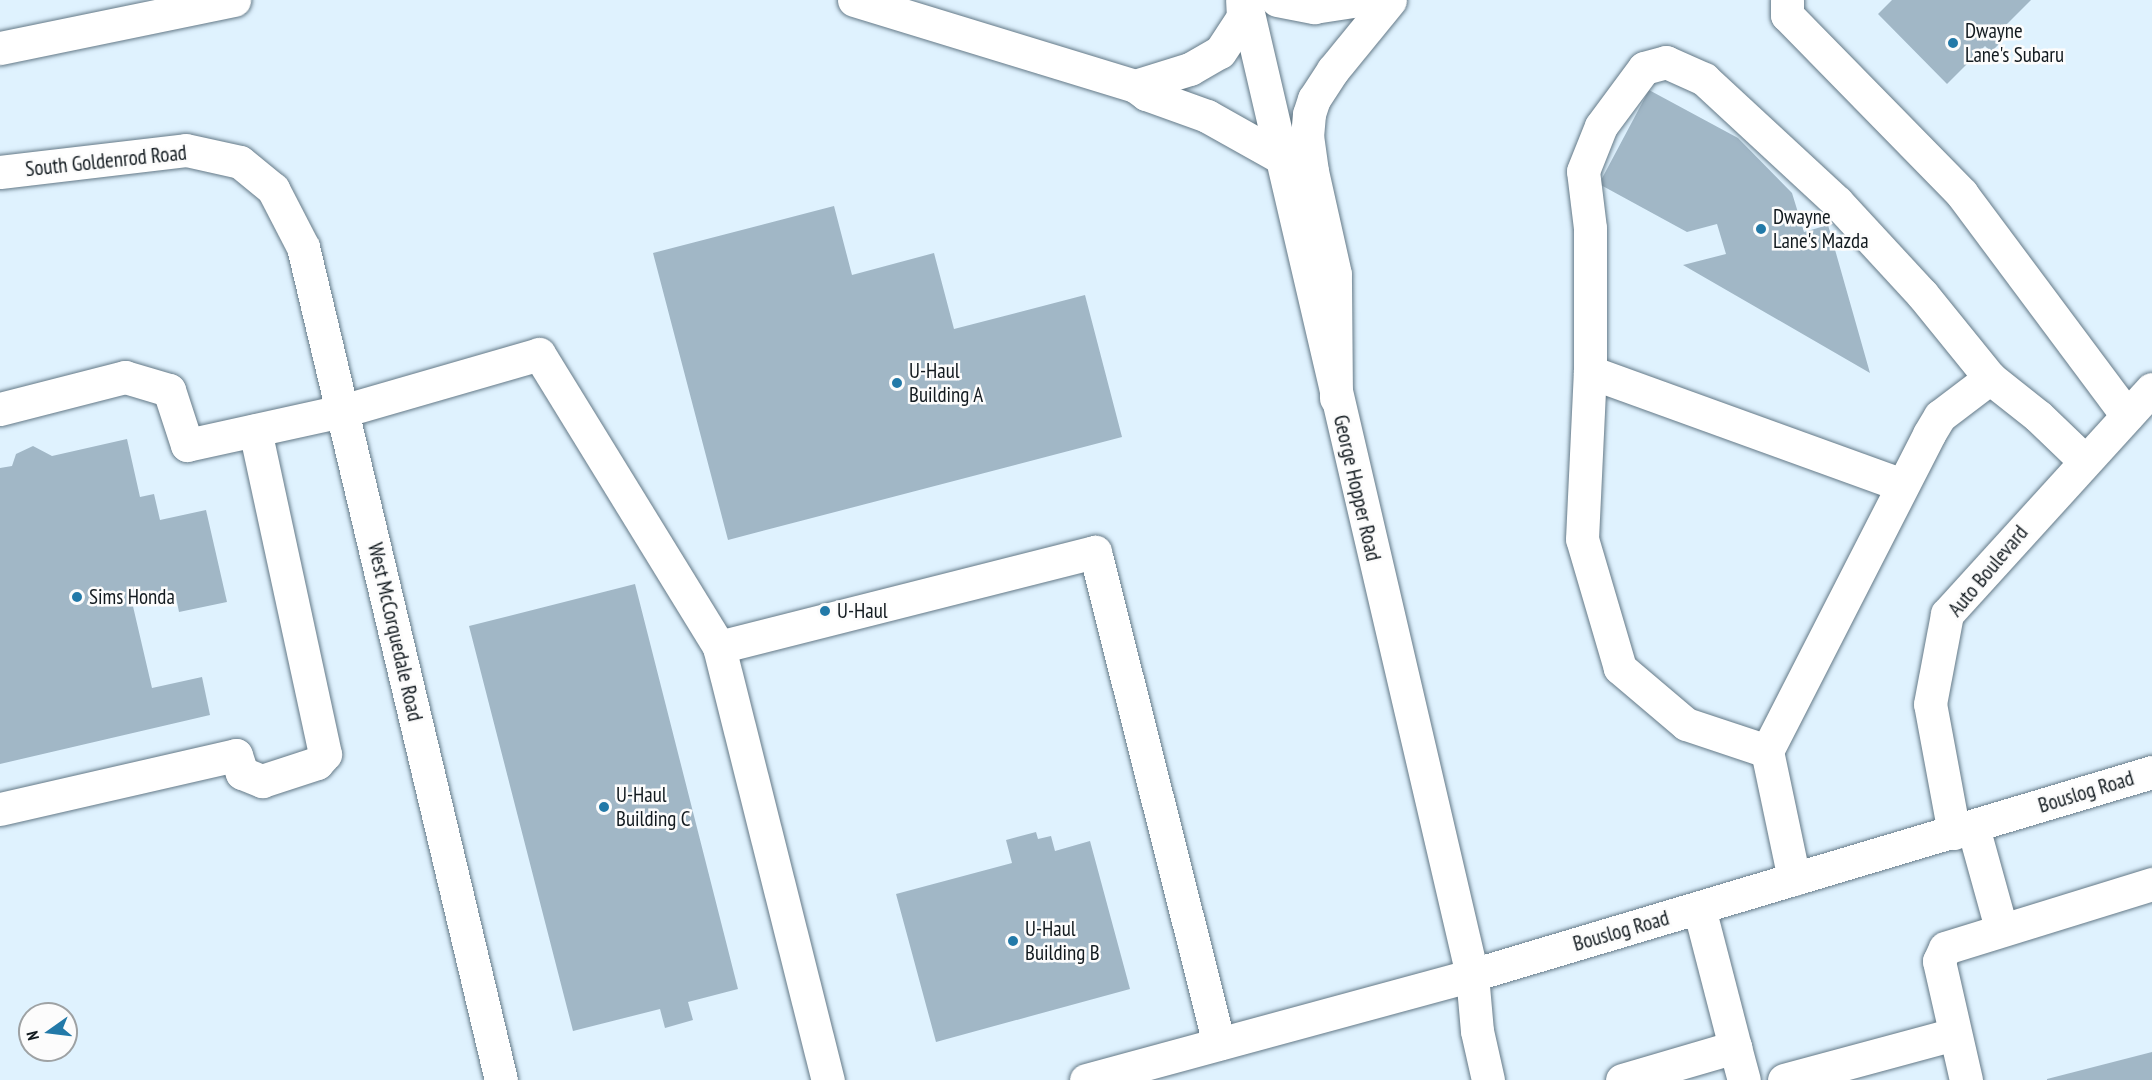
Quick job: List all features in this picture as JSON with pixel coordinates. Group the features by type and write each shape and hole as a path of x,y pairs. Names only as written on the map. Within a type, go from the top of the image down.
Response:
{"main road":[{"path":"0,48 234,0"},
{"path":"854,0 1135,86 1146,94 1207,116 1280,157"},
{"path":"1135,86 1190,69 1220,52 1243,17 1244,0"},
{"name":"George Hopper Road","path":"1244,0 1472,975 1477,1031 1488,1080"},
{"path":"1277,0 1314,7 1359,0"},
{"path":"1336,398 1335,274 1312,171 1307,137 1310,114 1314,99 1333,70 1390,0"},
{"path":"1787,0 1787,15 1962,194 2127,415"},
{"path":"1767,751 1686,724 1620,668 1582,538 1590,372 1590,228 1583,171 1601,126 1644,68 1666,62 1704,79 1837,202 1922,294 1990,378 2038,416 2085,461"},
{"name":"South Goldenrod Road","path":"0,172 186,150 240,162 273,189"},
{"name":"West McCorquedale Road","path":"273,189 303,247 501,1080"},
{"path":"0,409 125,377 169,390 187,445 342,411 539,354 718,647 828,1080"},
{"path":"1590,372 1902,485"},
{"path":"1794,879 1767,751 1902,485 1940,416 1990,378"},
{"name":"Auto Boulevard","path":"2001,928 1963,830 1930,704 1947,614 2152,389"},
{"path":"0,809 236,755 242,773 262,781 317,764 325,754 255,430"},
{"path":"718,647 1095,552 1219,1044"},
{"name":"Bouslog Road","path":"1086,1080 1472,975 2152,772"},
{"path":"1966,1080 1939,961 1945,948 2001,928 2152,884"},
{"path":"1699,908 1744,1080"},
{"path":"1784,1080 1954,1034"},
{"path":"1622,1080 1735,1047"}],"building":[{"name":"Dwayne Lane's Subaru","path":"1892,0 2031,0 1998,33 2004,39 1991,52 1985,46 1947,84 1878,14"},
{"name":"Dwayne Lane's Mazda","path":"1649,90 1738,138 1792,193 1804,232 1828,225 1870,373 1683,265 1726,254 1717,224 1687,232 1599,184"},
{"name":"U-Haul Building A","path":"834,206 852,275 934,253 954,329 1085,295 1122,437 728,540 653,253"},
{"name":"Sims Honda","path":"127,439 140,497 154,494 160,520 206,510 227,602 179,612 175,592 132,602 152,688 202,677 210,715 0,764 0,468 12,466 16,454 33,446 52,456"},
{"name":"U-Haul Building C","path":"635,584 738,989 688,1002 693,1020 665,1028 660,1009 573,1031 469,626"},
{"name":"U-Haul Building B","path":"1036,832 1038,839 1051,836 1055,851 1090,841 1130,989 936,1042 896,894 1012,863 1006,840"},
{"path":"2152,1052 2152,1080 2047,1080 2047,1079"}],"place":[{"name":"Dwayne Lane's Subaru","path":"1953,43"},
{"name":"Dwayne Lane's Mazda","path":"1761,229"},
{"name":"U-Haul Building A","path":"897,383"},
{"name":"Sims Honda","path":"77,597"},
{"name":"U-Haul","path":"825,611"},
{"name":"U-Haul Building C","path":"604,807"},
{"name":"U-Haul Building B","path":"1013,941"}]}
